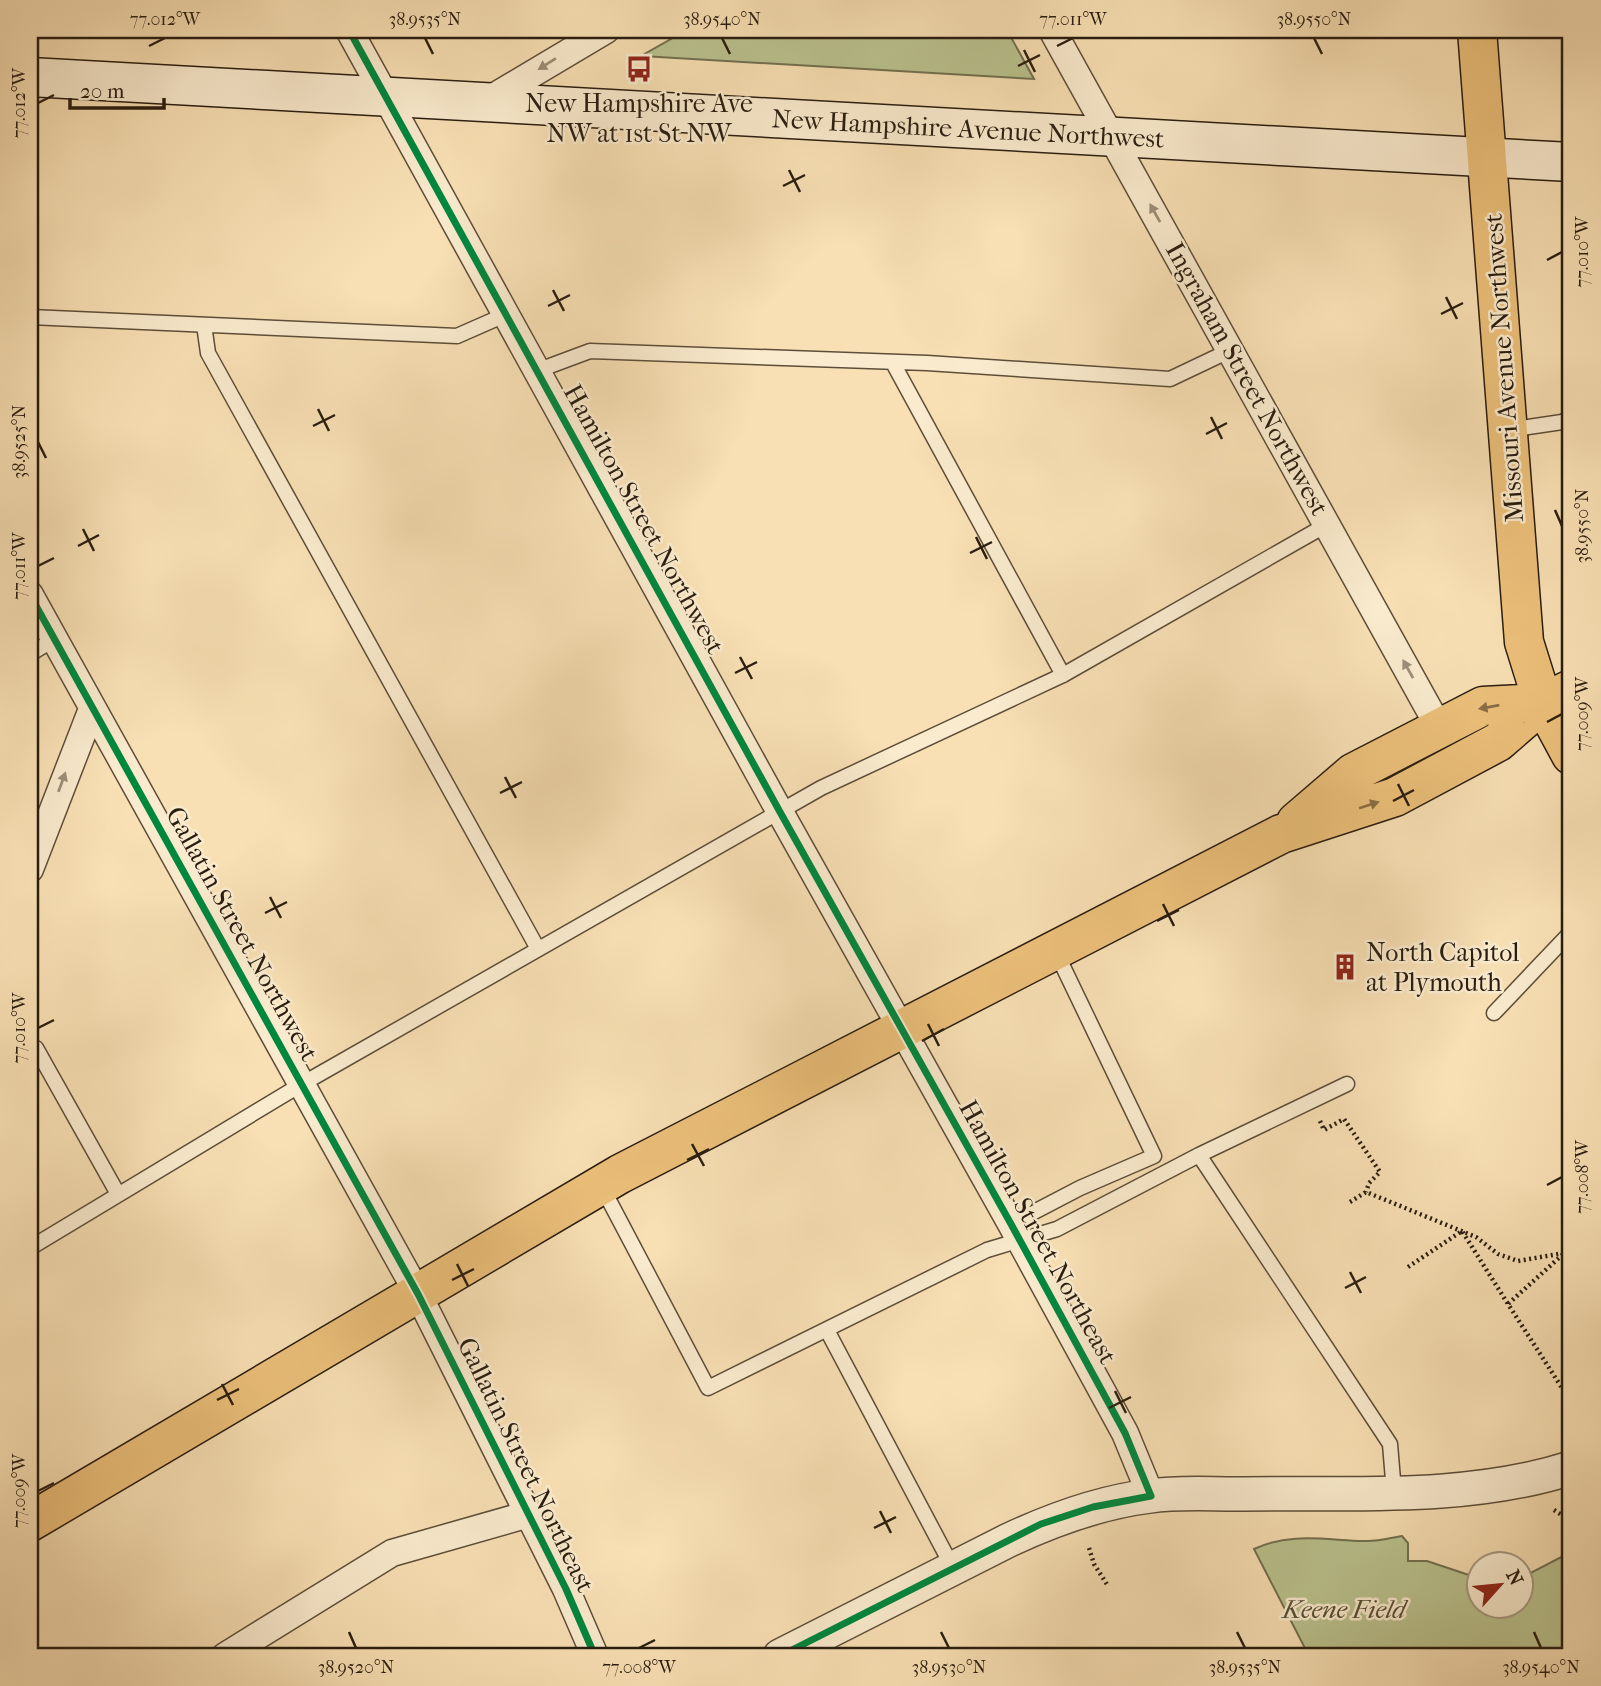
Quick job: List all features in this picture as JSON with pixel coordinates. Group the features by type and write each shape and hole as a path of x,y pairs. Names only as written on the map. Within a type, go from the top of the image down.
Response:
{"main road":[{"name":"Missouri Avenue Northwest","path":"1477,30 1524,642 1557,696 1571,755"},
{"name":"New Hampshire Avenue Northwest","path":"30,77 1571,162"},
{"path":"1281,834 1353,773 1483,706 1557,696"},
{"path":"30,1522 601,1185 1281,834 1395,797 1498,742 1557,696"}],"street":[{"name":"Hamilton Street Northwest","path":"349,30 902,1029"},
{"path":"485,102 606,30"},
{"name":"Ingraham Street Northwest","path":"1052,30 1440,729"},
{"name":"Gallatin Street Northwest","path":"30,595 418,1294"},
{"path":"30,869 92,709"},
{"name":"Hamilton Street Northeast","path":"902,1029 1125,1433 1151,1496"},
{"name":"Gallatin Street Northeast","path":"418,1294 528,1514 595,1656"},
{"path":"780,1656 1058,1518 1151,1496 1488,1488 1537,1479 1571,1468"},
{"path":"225,1656 391,1553 528,1514"}],"lane":[{"path":"30,317 457,336 507,314"},
{"path":"204,325 208,354 538,949"},
{"path":"539,370 590,351 893,363 1170,379 1231,350"},
{"path":"893,363 1063,675"},
{"path":"1508,430 1562,422 1571,417"},
{"path":"30,1248 302,1084 821,788 1063,675 1328,524"},
{"path":"30,654 55,639"},
{"path":"1494,1013 1571,932"},
{"path":"601,1185 708,1388 828,1332 987,1250 1080,1188 1154,1156 1055,951"},
{"path":"30,1045 36,1048 118,1194"},
{"path":"1016,1232 1056,1229 1199,1155 1347,1084"},
{"path":"1199,1155 1390,1444 1394,1492"},
{"path":"828,1332 953,1568"}],"path":[{"path":"1310,1102 1324,1129 1344,1119 1380,1172 1369,1183 1366,1192 1350,1202"},
{"path":"1366,1192 1476,1237 1498,1254 1518,1261 1564,1253"},
{"path":"1408,1267 1462,1231"},
{"path":"1462,1231 1571,1402"},
{"path":"1508,1304 1571,1247"},
{"path":"1554,1510 1571,1521"},
{"path":"1089,1548 1094,1564 1108,1586"}],"green space":[{"path":"687,30 1007,30 1034,79 641,56"},
{"name":"Keene Field","path":"1402,1536 1408,1543 1408,1561 1427,1561 1464,1573 1464,1620 1534,1620 1534,1571 1571,1552 1571,1656 1309,1656 1254,1549 1281,1540 1294,1539 1378,1540"}],"cycle path":[{"path":"349,30 780,812 1011,1224 1125,1433 1151,1496 1093,1507 1041,1524 780,1656"},
{"path":"30,595 418,1294 566,1589 595,1656"}],"place":[{"name":"New Hampshire Ave NW at 1st St NW","path":"639,69"},
{"name":"North Capitol at Plymouth","path":"1345,967"}]}
